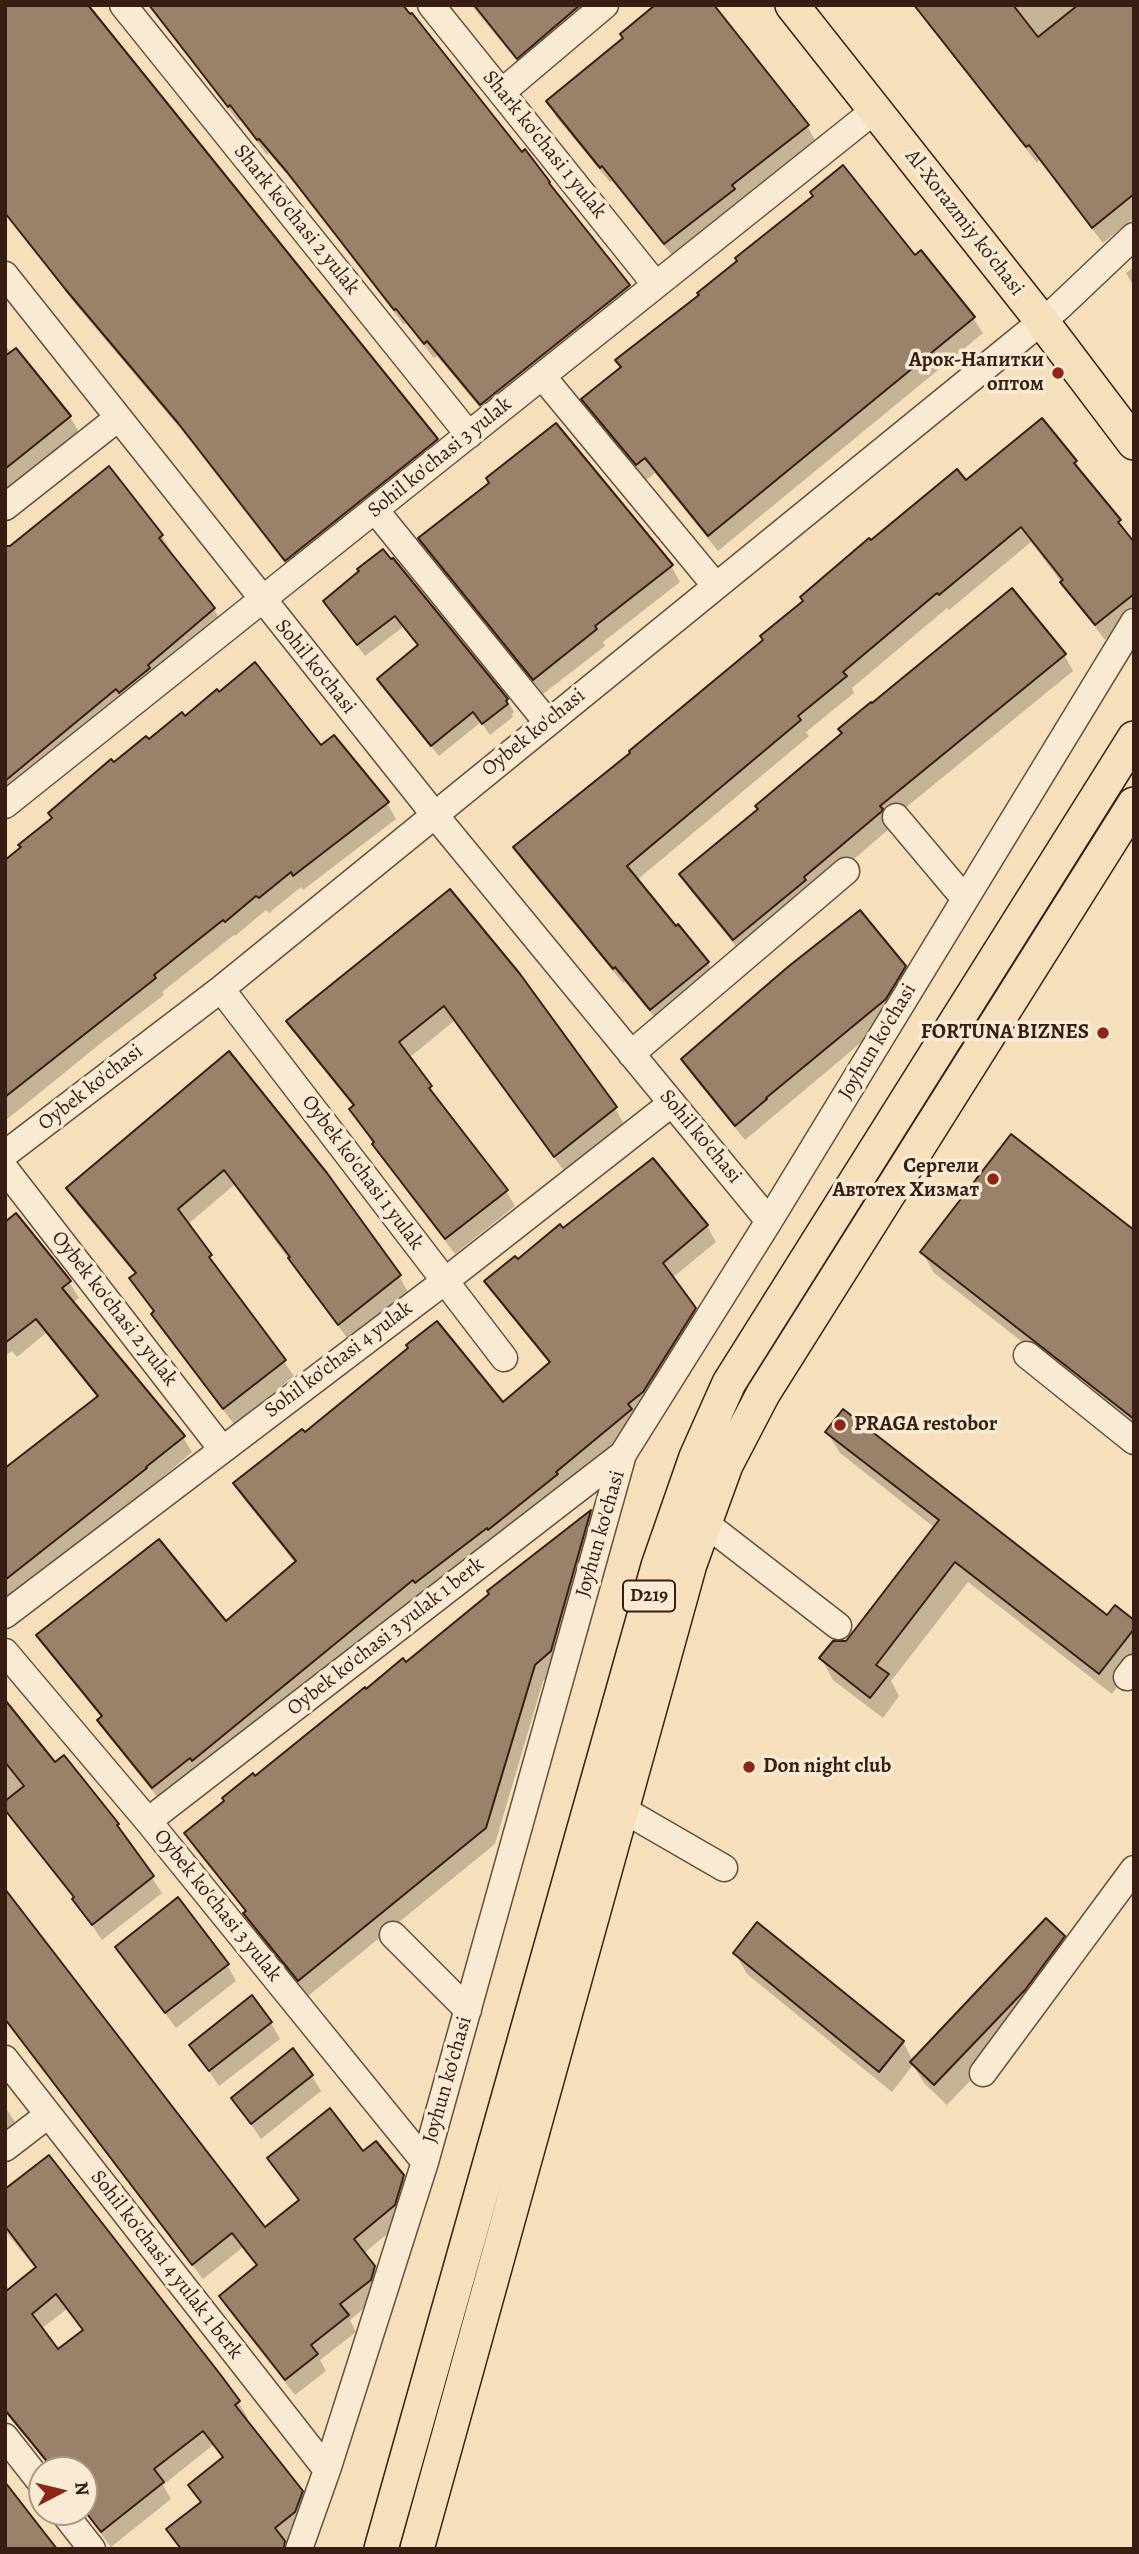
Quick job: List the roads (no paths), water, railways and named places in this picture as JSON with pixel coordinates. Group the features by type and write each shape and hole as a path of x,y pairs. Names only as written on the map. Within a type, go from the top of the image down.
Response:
{"main road":[{"name":"Al-Xorazmiy ko’chasi","path":"792,5 875,110 1134,408"},
{"name":"Al-Xorazmiy ko’chasi","path":"819,5 1050,314 1134,443"},
{"name":"D219","path":"381,2549 658,1566 695,1457 729,1383 1134,738"},
{"name":"D219","path":"416,2549 690,1564 726,1465 763,1394 1134,804"}],"street":[{"name":"Shark ko'chasi 2 yulak","path":"123,5 469,435"},
{"name":"Shark ko'chasi 1 yulak","path":"431,5 656,285"},
{"path":"502,92 605,5"},
{"name":"Sohil ko'chasi 3 yulak","path":"5,805 875,110"},
{"name":"Oybek ko'chasi","path":"5,1154 221,989 1050,314 1134,236"},
{"name":"Sohil ko'chasi","path":"5,275 434,814 769,1221"},
{"path":"542,376 715,585"},
{"path":"5,507 118,418"},
{"path":"375,510 547,722"},
{"name":"Joyhun ko'chasi","path":"299,2549 327,2470 425,2162 624,1454 1134,622"},
{"path":"896,817 965,899"},
{"path":"631,1054 846,871"},
{"name":"Oybek ko'chasi 1 yulak","path":"221,989 504,1358"},
{"name":"Sohil ko'chasi 4 yulak","path":"5,1615 444,1281 672,1103"},
{"name":"Oybek ko'chasi 2 yulak","path":"5,1168 222,1449"},
{"path":"1027,1355 1134,1441"},
{"name":"Oybek ko'chasi 3 yulak 1 berk","path":"148,1821 624,1454"},
{"path":"705,1523 838,1626"},
{"name":"Oybek ko'chasi 3 yulak","path":"5,1652 148,1821 425,2162"},
{"path":"622,1809 724,1868"},
{"path":"983,2073 1134,1869"},
{"path":"393,1935 468,2010"},
{"name":"Sohil ko'chasi 4 yulak 1 berk","path":"5,2059 327,2470"},
{"path":"5,2148 48,2115"},
{"path":"5,2437 28,2466"},
{"path":"74,2526 92,2549"}],"place":[{"name":"Арок-Напитки оптом","path":"1058,373"},
{"name":"FORTUNA BIZNES","path":"1103,1033"},
{"name":"Сергели Автотех Хизмат","path":"993,1179"},
{"name":"PRAGA restobor","path":"840,1425"},
{"name":"Don night club","path":"749,1767"}]}
